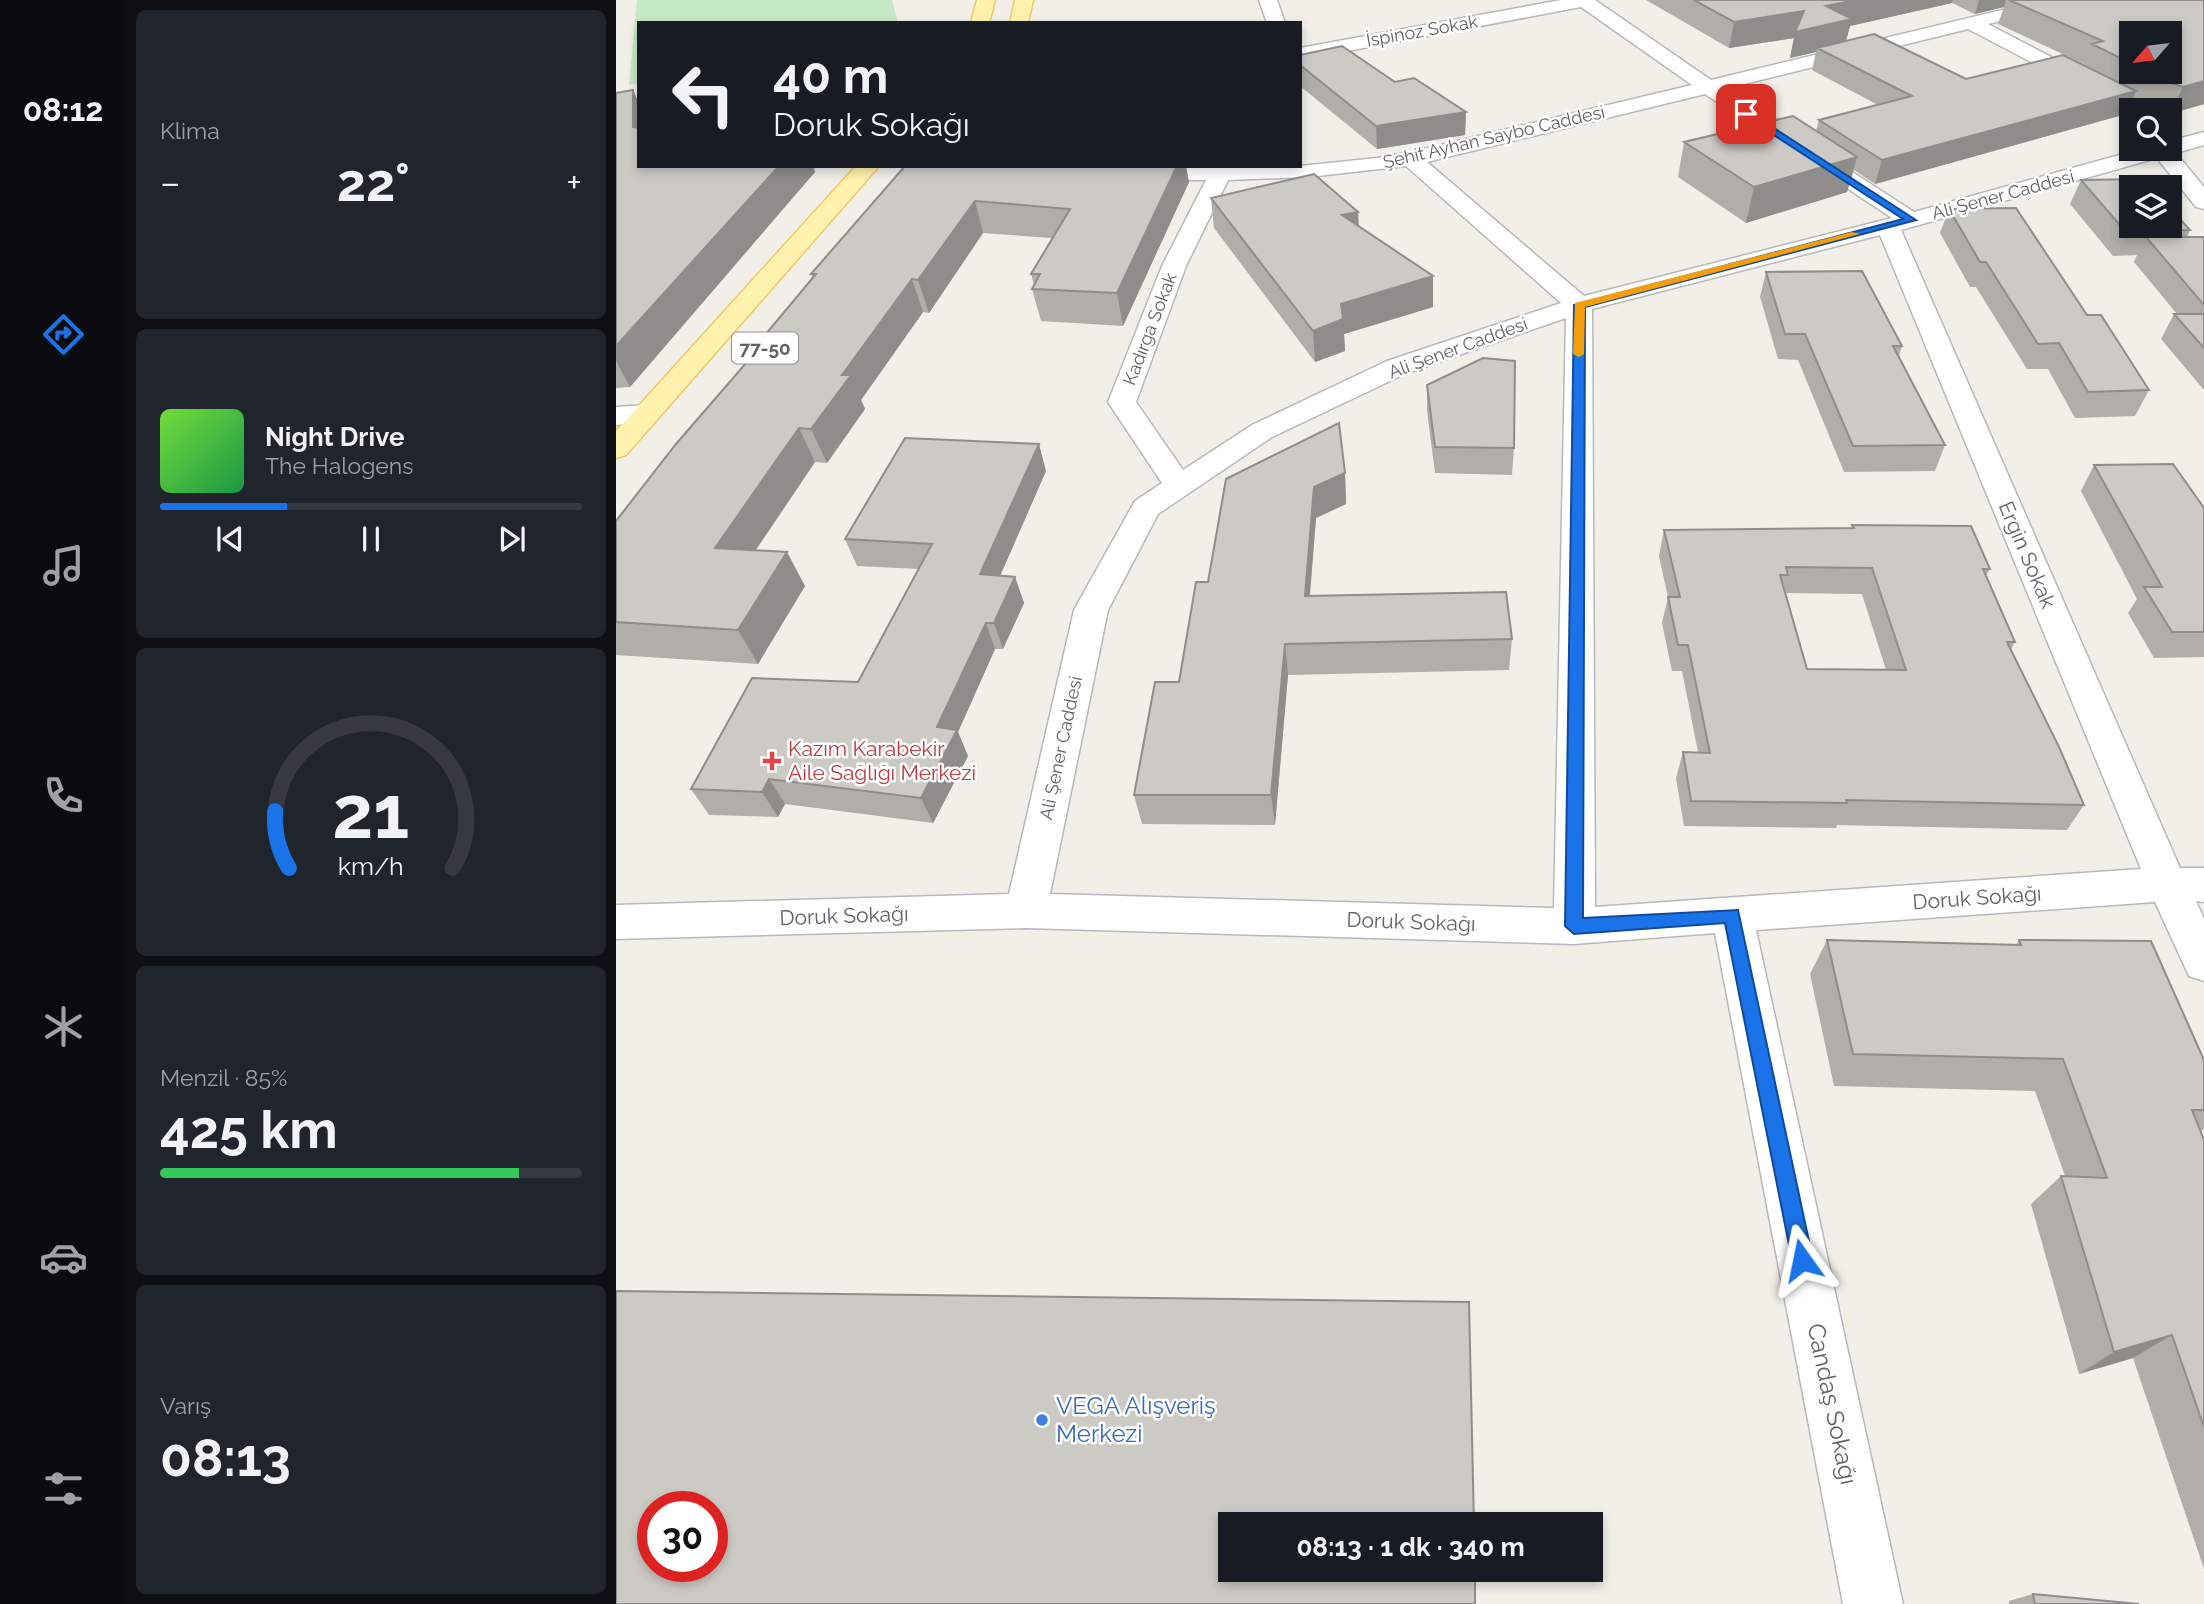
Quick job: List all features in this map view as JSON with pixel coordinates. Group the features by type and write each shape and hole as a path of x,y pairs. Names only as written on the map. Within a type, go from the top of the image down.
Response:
{"main road":[{"path":"980,21 986,0"},
{"path":"1019,21 1024,0"},
{"name":"77-50","path":"616,449 866,168"}],"street":[{"path":"1268,0 1275,21"},
{"name":"Şehit Ayhan Saybo Caddesi","path":"1112,173 1359,168 1411,159 2065,0"},
{"path":"1584,1 1899,223"},
{"name":"İspinoz Sokak","path":"1302,54 1584,1"},
{"path":"1971,23 2119,100"},
{"name":"Ali Şener Caddesi","path":"2182,139 2201,139"},
{"name":"Ali Şener Caddesi","path":"1026,911 1091,610 1146,508 1262,432 1397,368 1579,305 1899,223 2119,154"},
{"path":"1411,159 1579,305 1574,926"},
{"path":"2179,161 2204,202"},
{"name":"Kadırga Sokak","path":"1179,486 1122,402 1174,266 1222,170"},
{"name":"Ergin Sokak","path":"1899,223 2185,884 2204,963"},
{"path":"616,416 646,414"},
{"name":"Doruk Sokağı","path":"616,922 1026,911 1574,926 2185,884"},
{"name":"Candaş Sokağı","path":"1732,915 1872,1604"}],"green space":[{"path":"637,0 892,0 897,21 637,21 637,83 629,85"}],"building":[{"path":"1694,0 1856,0 1826,6 1852,19 1795,32 1804,11 1734,22"},
{"path":"2009,0 2204,0 2204,81 2183,87 2174,84 2182,84 2182,21 2119,21 2119,58 2092,44 2103,41"},
{"path":"1874,34 1966,79 2063,55 2136,91 1882,160 1819,120 1912,96 1817,48"},
{"path":"1342,46 1395,82 1414,78 1466,112 1376,126 1302,67 1302,55"},
{"path":"633,90 637,168 777,168 616,346 616,93"},
{"path":"1793,116 1857,157 1754,187 1684,142"},
{"path":"903,168 1176,168 1117,293 1032,289 1040,274 1031,274 1070,209 975,201 918,280 912,279 842,375 851,375 811,429 799,428 715,548 787,552 738,630 616,622 616,521 676,444 760,347 755,347 816,274 811,274"},
{"path":"1314,174 1358,212 1342,215 1433,276 1341,304 1343,319 1313,331 1211,198"},
{"path":"2119,179 2119,224 2081,180"},
{"path":"2016,208 2087,315 2101,315 2149,390 2088,392 2059,343 2038,344 1986,262 1980,262 1949,209"},
{"path":"2182,221 2190,230 2182,230"},
{"path":"2204,237 2204,305 2147,238"},
{"path":"1862,271 1902,346 1893,346 1945,445 1853,446 1805,334 1785,334 1766,272"},
{"path":"2174,314 2204,314 2204,348"},
{"path":"1483,358 1515,361 1514,448 1435,447 1427,385"},
{"path":"1339,423 1345,473 1314,487 1305,596 1506,592 1512,639 1285,644 1271,795 1134,795 1155,682 1179,682 1196,582 1208,582 1226,479"},
{"path":"905,438 1039,444 980,574 1015,577 994,623 986,623 937,727 957,730 921,798 769,779 762,792 691,789 752,678 858,682 932,544 845,539"},
{"path":"2173,464 2204,508 2204,632 2172,632 2144,587 2162,587 2094,465"},
{"path":"1852,525 1971,526 1990,569 1983,569 2015,642 2007,642 2059,747 2084,805 1846,800 1847,803 1691,801 1683,752 1710,753 1688,645 1678,645 1668,597 1680,597 1664,530 1854,528","holes":["1786,567 1872,568 1906,670 1807,669 1780,575 1788,575"]},
{"path":"1827,940 2021,945 2019,940 2151,941 2204,1060 2204,1110 2192,1110 2204,1140 2204,1427 2172,1335 2114,1352 2061,1176 2107,1178 2063,1059 1853,1054"},
{"name":"VEGA Alışveriş Merkezi","path":"616,1291 1469,1302 1474,1512 1218,1512 1218,1582 1475,1582 1475,1604 616,1604"},
{"path":"2033,1594 2139,1604 2035,1604"}],"slow traffic":[{"path":"1579,354 1579,305 1855,234"}],"place":[{"name":"Kazım Karabekir Aile Sağlığı Merkezi","path":"772,761"},
{"name":"VEGA Alışveriş Merkezi","path":"1042,1420"}],"route":[{"path":"1746,114 1911,220 1579,305 1574,926 1732,915 1802,1260"}]}
